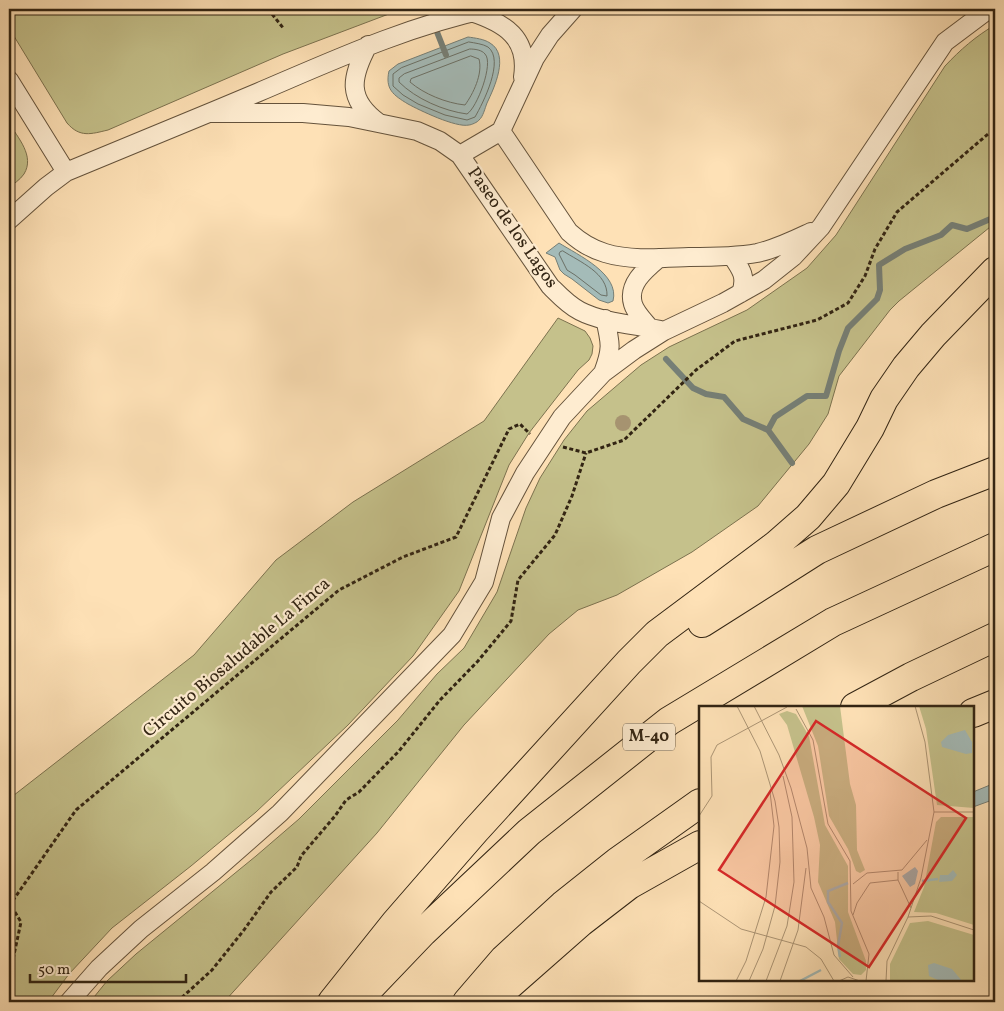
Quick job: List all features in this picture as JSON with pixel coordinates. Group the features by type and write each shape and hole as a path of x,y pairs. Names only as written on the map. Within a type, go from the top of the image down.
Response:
{"highway":[{"path":"332,1002 395,923 475,831 629,662 658,634 776,545 808,517 836,484 870,428 884,399 906,367 933,335 995,271"},
{"path":"583,713 654,655 728,605 817,550 936,494 995,471"},
{"name":"M-40","path":"356,1002 423,932 529,832 669,721 832,622 995,547"},
{"path":"856,706 995,637"},
{"path":"974,713 995,704"},
{"path":"467,1002 504,958 563,905 617,862 699,804"},
{"path":"490,1002 581,922 629,885 699,846"}],"street":[{"name":"Paseo de los Lagos","path":"460,155 501,131 535,58 550,35 573,9"},
{"path":"69,1002 99,968 141,929 213,872 280,813 452,635 484,582 501,518 525,473 562,417 603,373 634,350 657,329 741,293 764,280 793,257 821,227 945,42 985,12 992,9"},
{"name":"Paseo de los Lagos","path":"9,220 66,172 368,45 479,11 504,27 517,40 523,50 524,66 521,85"},
{"path":"368,45 358,65 354,81 356,95 368,115 380,123"},
{"path":"9,80 66,172"},
{"name":"Paseo de los Lagos","path":"210,113 303,113 349,117 417,131 440,141 460,155 550,286 564,300 581,312 605,319 657,329"},
{"path":"501,131 569,232 577,239 602,252 616,256 659,258 732,256 758,253 784,245 821,227"},
{"path":"732,256 742,270 744,284 741,293"},
{"path":"657,329 633,304 633,293 636,281 644,270 659,258"},
{"path":"603,373 610,354 610,338 605,319"}],"path":[{"path":"268,9 284,30"},
{"path":"177,1002 212,970 244,930 270,892 297,867 302,856 346,800 359,792 399,751 440,700 478,661 511,621 518,580 555,534 572,496 586,453 624,440 696,370 735,341 817,320 848,303 865,276 876,249 897,212 995,128"},
{"name":"Circuito Biosaludable La Finca","path":"10,905 76,810 339,590 403,557 456,537 509,429 520,424 529,433 545,442 586,453"},
{"path":"9,978 21,922 10,905"}],"shaded area":[{"path":"9,9 402,9 283,54 108,130 86,134 76,131 67,123 9,28"},
{"path":"995,25 995,223 890,310 839,376 828,414 809,444 758,506 692,552 617,595 578,610 549,634 464,725 377,833 224,1002 90,1002 107,981 136,954 299,819 398,720 437,674 464,648 497,592 526,508 540,478 564,440 587,411 641,365 669,347 747,310 807,268 836,235 945,66 968,44"},
{"path":"9,123 24,147 28,161 24,174 9,188"},
{"path":"558,318 585,331 593,346 592,354 529,433 509,465 459,591 413,656 348,725 256,812 112,928 69,974 48,1002 9,1002 9,799 194,655 276,560 353,502 484,421"}],"water":[{"path":"468,37 490,43 496,48 500,63 499,72 483,115 477,122 463,125 447,121 408,104 391,91 388,82 389,71 398,64"},
{"path":"559,243 596,266 604,274 610,282 613,291 613,301 608,303 599,300 560,270 555,257 546,253"},
{"path":"995,783 995,799 974,807 974,792"}],"waterway":[{"path":"431,9 433,16"},
{"path":"437,32 446,55"},
{"path":"666,359 693,388 706,394 724,397 743,419 768,430 775,417 807,396 826,396 848,328 877,299 880,290 879,265 905,249 941,235 952,225 967,229 995,217"},
{"path":"768,430 792,463"}]}
